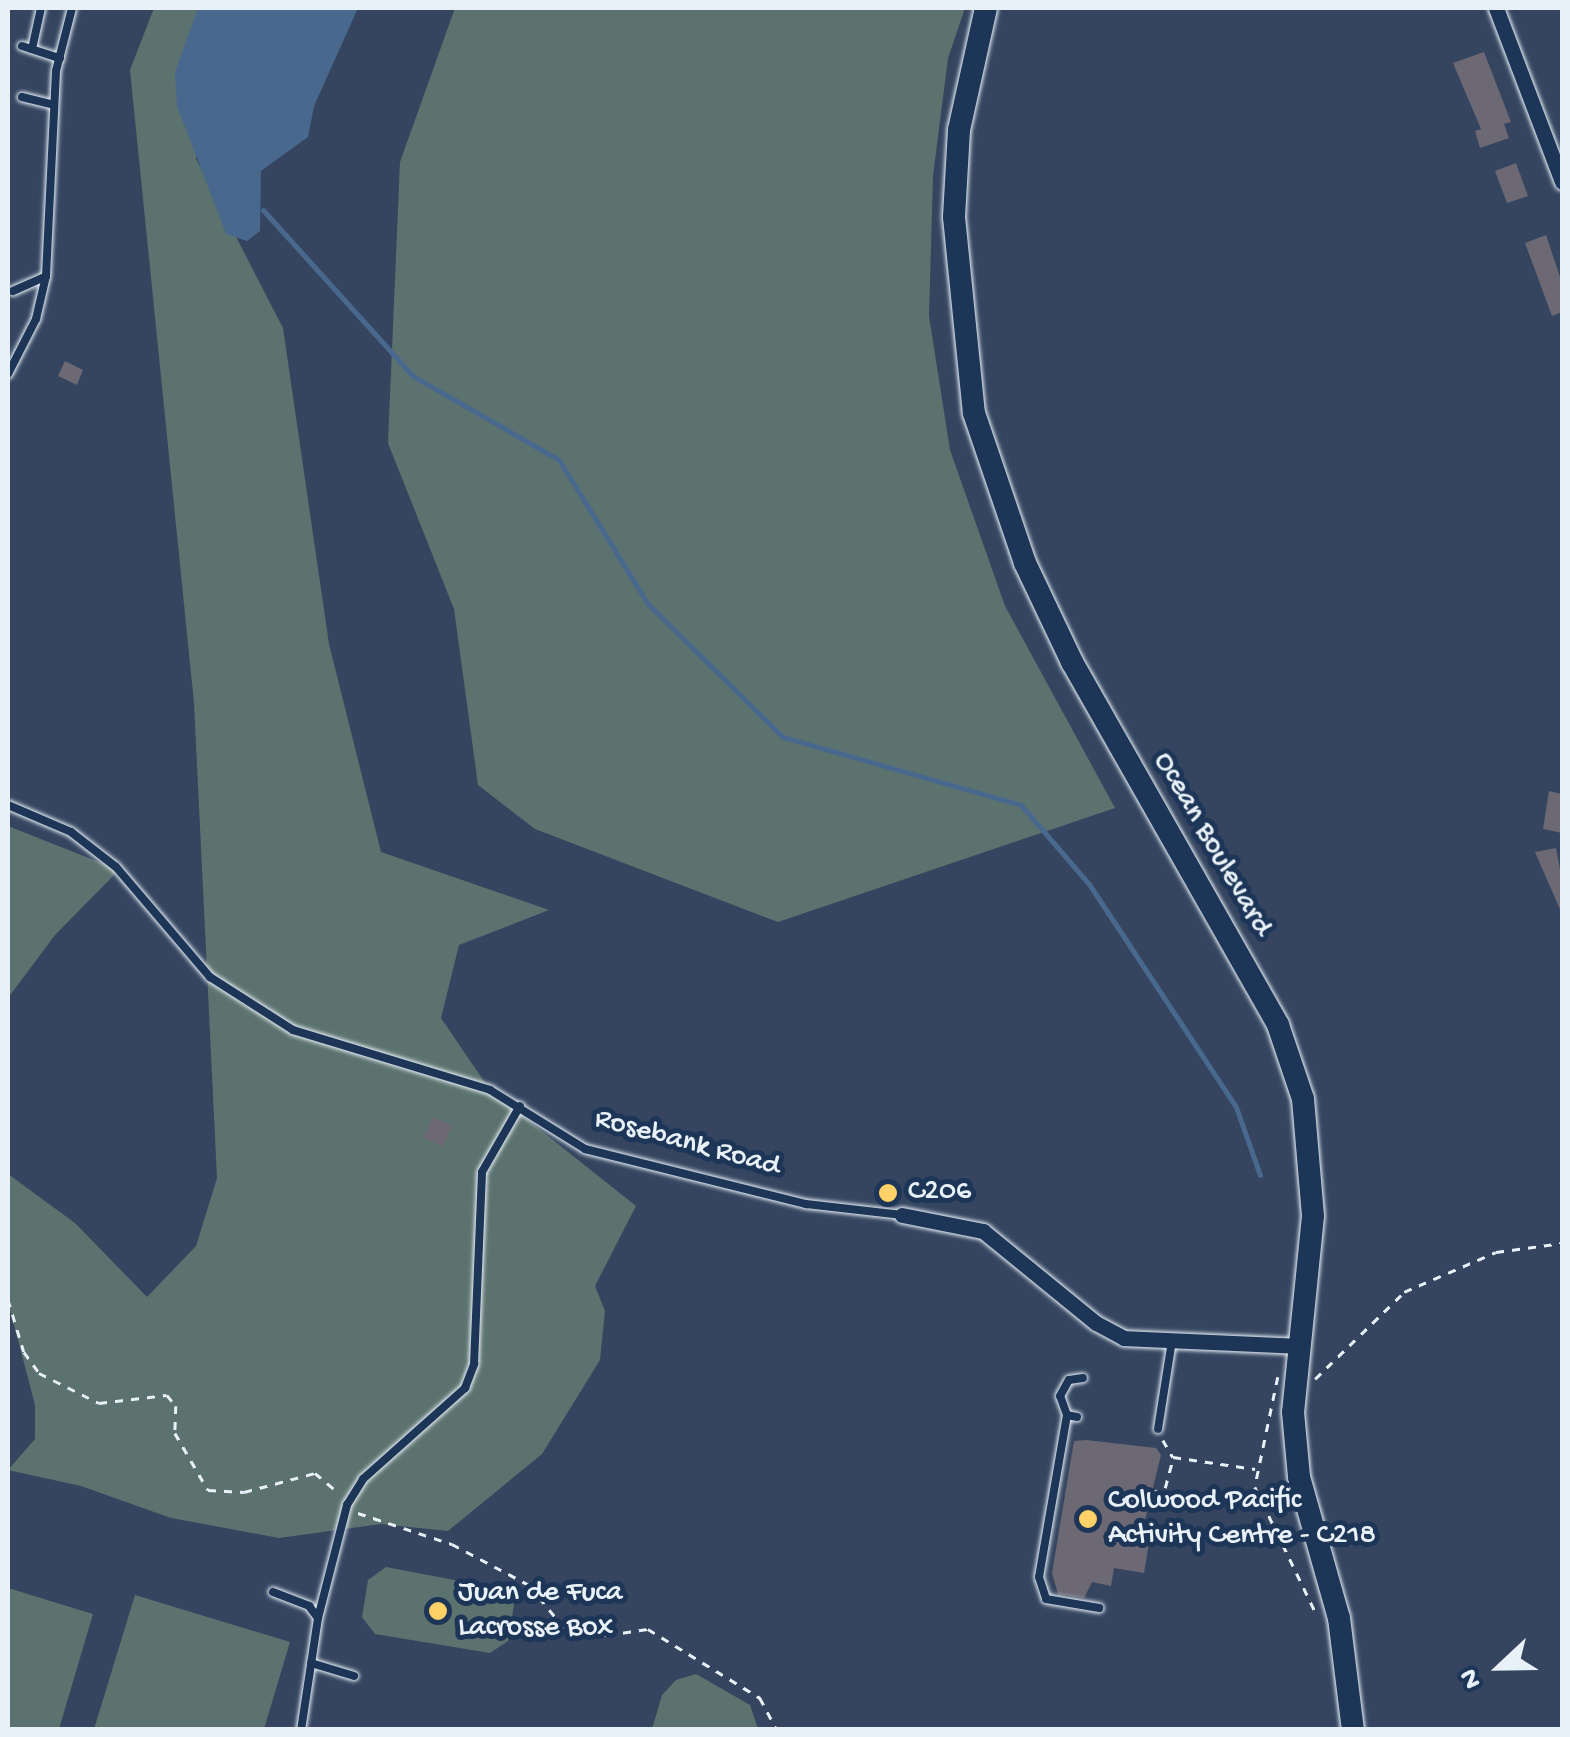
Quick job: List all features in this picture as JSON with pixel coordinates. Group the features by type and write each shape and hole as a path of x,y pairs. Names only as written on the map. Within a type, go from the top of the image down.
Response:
{"street":[{"name":"Ocean Boulevard","path":"986,8 959,130 954,217 974,414 1025,563 1072,662 1278,1025 1303,1099 1313,1159 1296,1377 1300,1476 1338,1618 1353,1730"},
{"path":"1496,8 1562,182"},
{"name":"Rosebank Road","path":"902,1215 983,1231 1109,1332 1172,1341 1299,1346"}],"lane":[{"path":"32,49 42,8"},
{"path":"8,374 36,319 46,276 54,105 72,8"},
{"path":"22,46 60,58"},
{"path":"22,97 54,105"},
{"path":"13,291 46,276"},
{"name":"Rosebank Road","path":"8,806 71,832 116,866 210,977 248,1007 293,1030 454,1078 520,1106 586,1149 806,1204 902,1215"},
{"path":"301,1730 318,1618 348,1505 363,1479 465,1388 474,1364 482,1172 520,1106"},
{"path":"1158,1429 1172,1341"},
{"path":"1083,1378 1063,1386 1072,1416 1038,1578 1046,1599 1099,1608"},
{"path":"272,1592 309,1606 318,1618"},
{"path":"311,1663 354,1676"}],"path":[{"path":"1318,1617 1258,1502 1256,1469 1276,1378 1314,1380 1332,1370 1404,1292 1496,1252 1562,1243"},
{"path":"8,1299 24,1352 38,1373 100,1403 167,1395 176,1406 176,1433 208,1490 244,1492 324,1474 348,1505 381,1524 452,1544 529,1585 566,1630 598,1636 648,1629 760,1698 776,1730"},
{"path":"1150,1493 1165,1488 1173,1457 1158,1429"},
{"path":"1173,1457 1256,1469"}],"green space":[{"path":"154,8 201,8 196,159 283,328 329,644 381,852 549,910 459,945 441,1018 490,1090 636,1206 595,1286 605,1311 600,1360 542,1454 448,1531 381,1524 279,1538 171,1518 81,1486 8,1470 35,1439 35,1405 8,1302 8,1174 75,1223 147,1297 196,1246 217,1178 194,703 130,70"},
{"path":"455,8 965,8 948,58 933,176 929,316 950,450 1005,606 1115,808 778,922 535,829 478,785 454,609 388,443 400,162"},
{"path":"8,826 119,870 55,935 8,998"},
{"name":"Juan de Fuca Lacrosse Box","path":"386,1567 507,1590 514,1605 508,1641 490,1653 375,1634 362,1617 368,1580"},
{"path":"8,1588 93,1614 59,1729 8,1729"},
{"path":"135,1595 290,1642 264,1729 94,1729"},
{"path":"696,1674 750,1705 758,1729 652,1729 662,1695 676,1680"}],"water":[{"path":"198,8 358,8 314,106 308,137 261,171 260,231 247,241 226,234 177,106 175,72"}],"building":[{"path":"1484,52 1511,122 1504,124 1509,138 1480,148 1475,131 1481,129 1453,63"},
{"path":"1516,163 1528,196 1507,203 1495,171"},
{"path":"1546,235 1562,283 1562,312 1552,316 1525,243"},
{"path":"65,361 83,370 77,385 58,376"},
{"path":"1549,791 1562,794 1562,833 1543,829"},
{"path":"1556,848 1562,880 1562,914 1535,852"},
{"path":"432,1117 452,1125 443,1147 423,1138"},
{"name":"Colwood Pacific Activity Centre - C218","path":"1074,1441 1156,1448 1161,1455 1145,1520 1152,1525 1144,1573 1114,1568 1111,1586 1092,1582 1084,1598 1058,1594 1052,1573"}],"waterway":[{"path":"263,210 413,376 559,460 648,604 783,737 1021,805 1089,884 1236,1107 1260,1175"}],"place":[{"name":"C206","path":"888,1193"},
{"name":"Colwood Pacific Activity Centre - C218","path":"1088,1519"},
{"name":"Juan de Fuca Lacrosse Box","path":"438,1611"}]}
